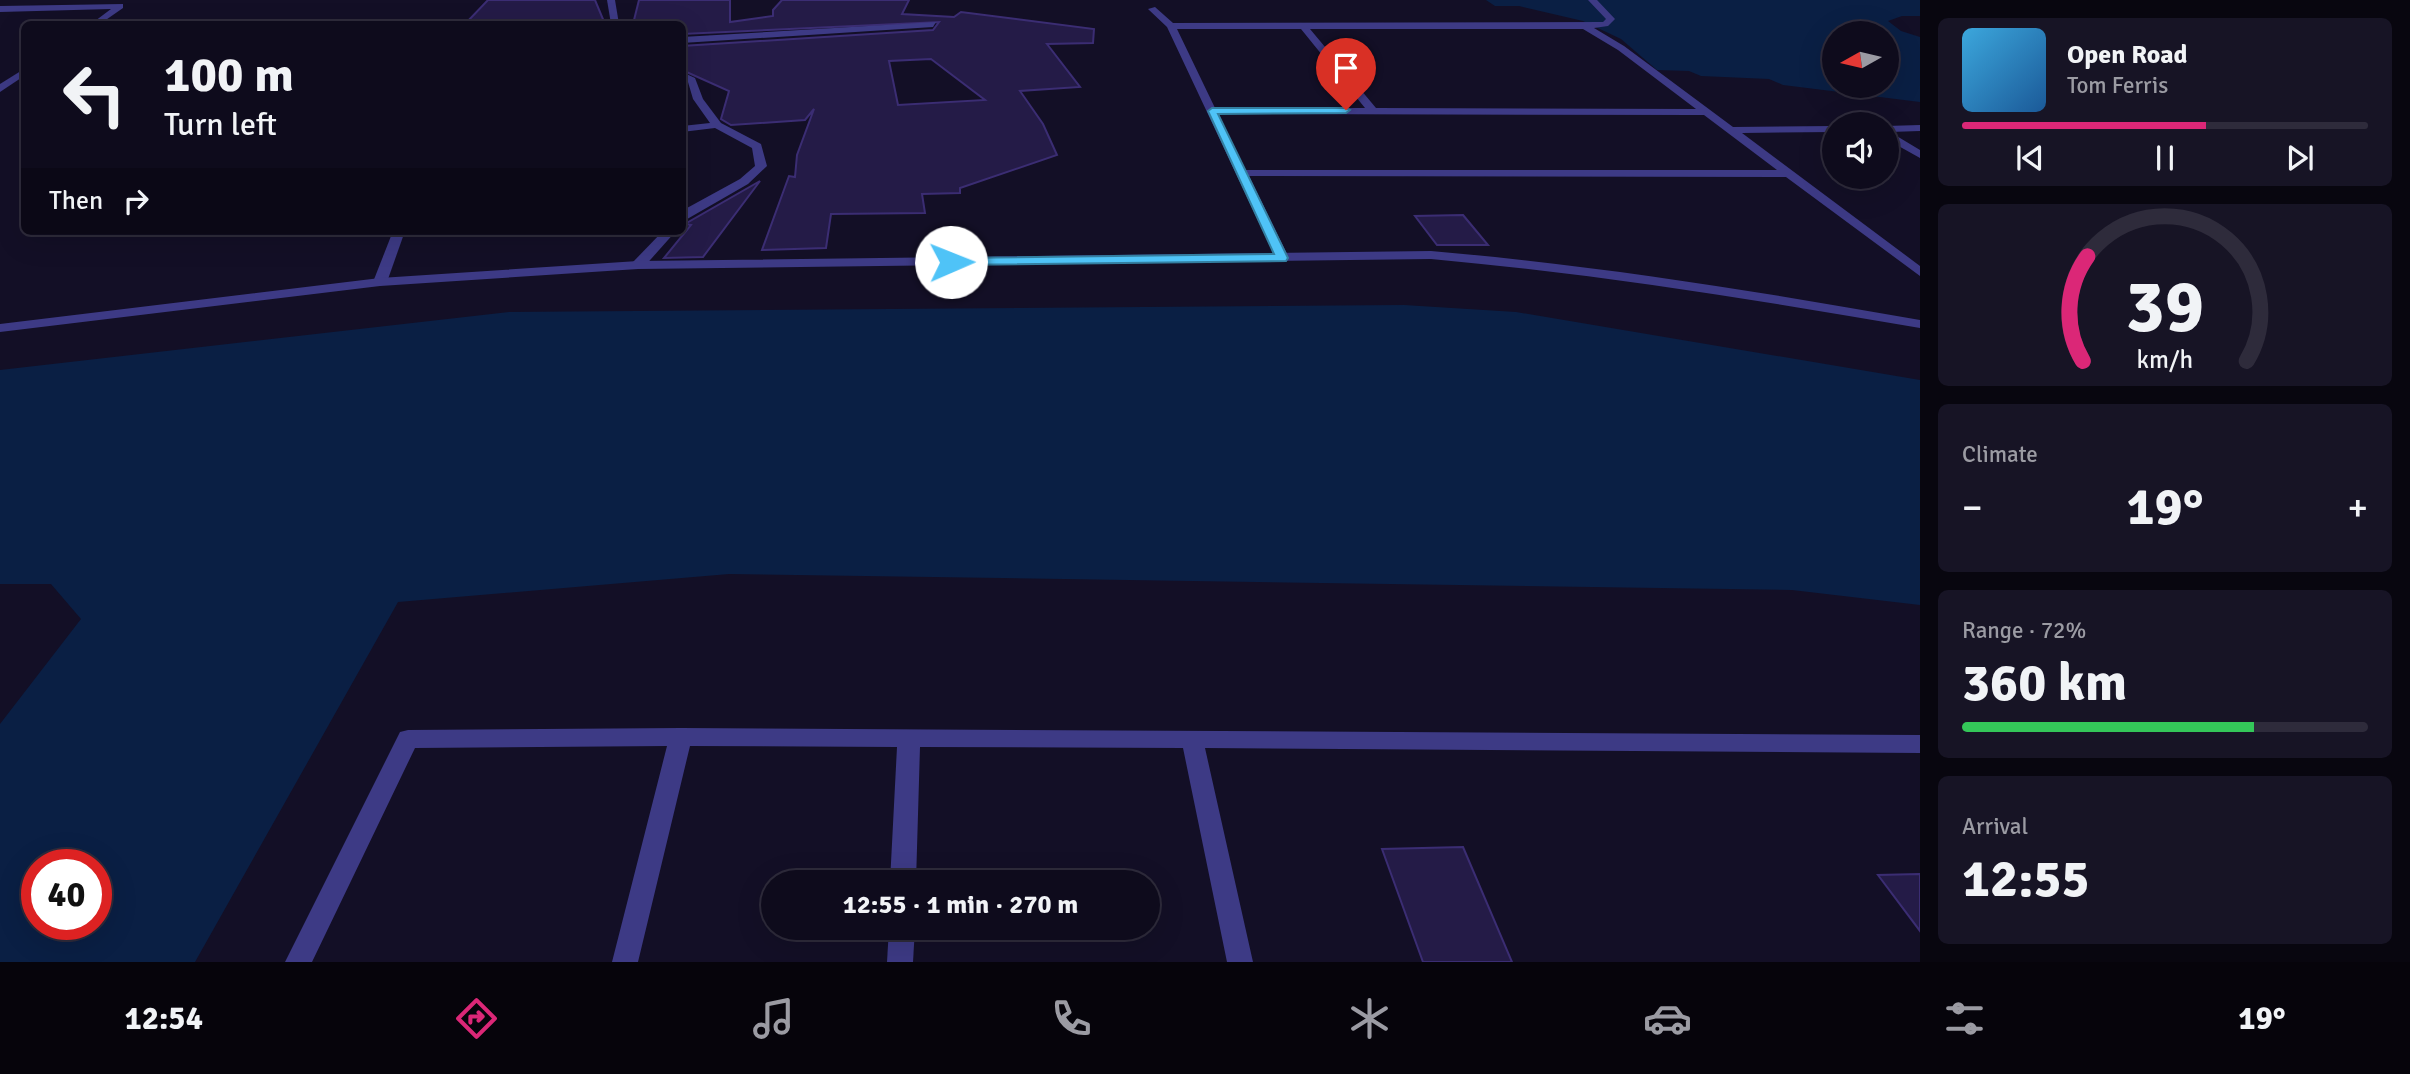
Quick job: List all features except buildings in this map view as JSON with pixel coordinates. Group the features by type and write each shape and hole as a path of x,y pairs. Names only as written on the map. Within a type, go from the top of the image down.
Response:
{"street":[{"path":"17,9 42,0"},
{"path":"611,0 614,21"},
{"path":"1171,26 1605,24 1611,19 1592,0"},
{"path":"0,9 120,6 99,21"},
{"path":"1152,9 1171,26 1282,258"},
{"path":"686,40 933,23"},
{"path":"1303,26 1372,110"},
{"path":"1585,26 1621,48 1920,272"},
{"path":"0,89 21,74"},
{"path":"686,77 692,79 698,99 717,125 757,146 761,166 738,185 715,195 686,215"},
{"path":"1212,111 1704,111"},
{"path":"686,129 717,125"},
{"path":"1899,129 1920,128"},
{"path":"1728,130 1822,129"},
{"path":"1899,142 1920,155"},
{"path":"1243,173 1789,174"},
{"path":"380,282 398,235"},
{"path":"638,265 666,235"},
{"path":"0,328 380,282 638,265 1431,255 1477,258 1720,289 1920,324"},
{"path":"625,962 681,737"},
{"path":"1192,738 1240,962"},
{"path":"298,962 408,739 1192,738 1920,744"},
{"path":"904,870 909,739"},
{"path":"900,962 901,940"}],"water":[{"path":"1486,0 1920,0 1920,16 1902,16 1888,21 1822,21 1822,90 1783,85 1769,79 1701,76 1689,71 1657,70 1621,39 1583,21 1519,6 1495,6"},
{"path":"1899,29 1920,37 1920,102 1888,98 1899,98"},
{"path":"1404,305 1516,312 1920,380 1920,605 1792,590 729,574 398,602 195,962 0,962 0,724 81,619 51,584 0,584 0,370 509,312"}],"route":[{"path":"951,262 1282,258 1212,111 1346,110"}]}
